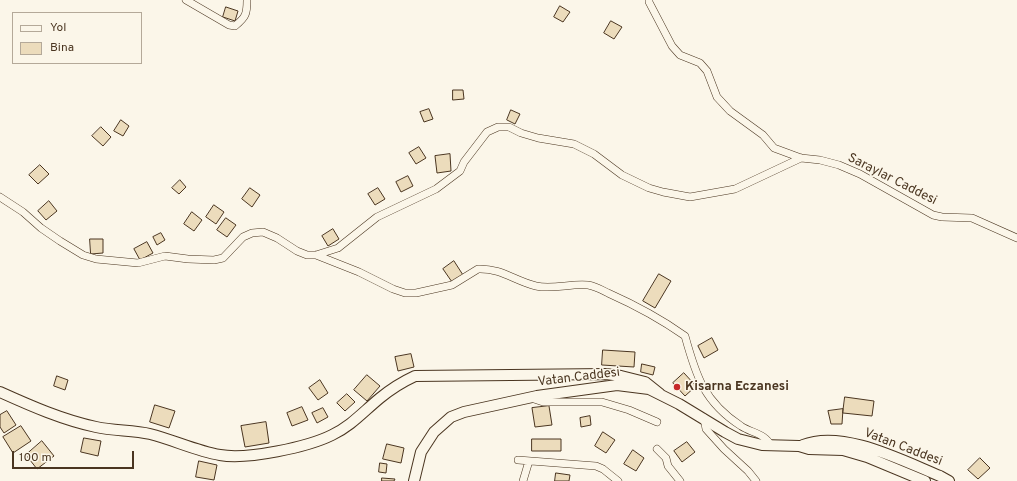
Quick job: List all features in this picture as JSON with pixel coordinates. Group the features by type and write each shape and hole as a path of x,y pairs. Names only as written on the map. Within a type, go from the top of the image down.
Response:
{"street":[{"path":"186,0 229,25 235,26 242,20 247,12 247,0"},
{"name":"Saraylar Caddesi","path":"649,0 672,46 680,55 700,63 707,71 717,97 730,111 763,135 774,148 801,158 820,160 860,174 933,215 942,217 972,218 1017,238"},
{"path":"0,197 23,212 41,228 60,241 83,255 96,259 138,262 165,256 214,260 223,258 243,237 252,233 263,232 307,255 316,255 338,248 377,217 436,189 460,171 464,162 487,132 498,127 509,127 521,133 538,138 574,144 594,154 622,175 649,188 690,197 735,189 801,158"},
{"path":"316,255 359,272 393,289 405,292 416,293 452,285 478,269 499,271 537,286 552,287 576,284 590,285 639,307 685,336 690,357 698,377 711,400 723,413 742,427 768,439 771,446"},
{"path":"0,392 44,411 97,427 150,434 203,452 222,456 255,455 311,444 332,435 351,424 380,398 401,383 415,376 606,374 645,382 660,394"},
{"name":"Vatan Caddesi","path":"414,481 420,452 434,432 451,417 464,412 531,398 617,385 649,389 704,418 725,432 752,443 771,446 799,446 809,449 843,450 867,457 925,481"},
{"path":"531,398 543,402 602,402 629,410 657,422"},
{"path":"704,418 706,429 724,449 748,470 756,481"},
{"name":"Vatan Caddesi","path":"799,446 809,442 826,440 854,443 905,462 949,481"},
{"path":"657,449 666,458 673,478 680,481"},
{"path":"518,460 596,466 603,469 618,481"},
{"path":"522,481 529,461"}],"building":[{"path":"560,6 570,12 563,22 554,17"},
{"path":"226,7 238,11 235,21 223,17"},
{"path":"611,21 622,27 614,39 604,33"},
{"path":"453,90 463,90 464,99 453,100"},
{"path":"429,109 433,119 424,122 420,112"},
{"path":"511,110 520,114 515,124 507,120"},
{"path":"121,120 129,126 123,136 114,131"},
{"path":"101,127 111,137 103,146 92,136"},
{"path":"419,147 426,158 416,164 409,153"},
{"path":"450,154 451,171 437,173 435,156"},
{"path":"40,165 49,174 38,184 29,175"},
{"path":"408,176 413,186 401,192 396,182"},
{"path":"180,180 186,187 179,194 172,188"},
{"path":"250,188 260,195 252,207 242,199"},
{"path":"378,188 385,199 375,205 368,194"},
{"path":"49,201 57,211 46,220 38,211"},
{"path":"214,205 224,212 216,224 206,217"},
{"path":"192,212 202,220 194,231 184,224"},
{"path":"226,218 236,225 227,237 217,230"},
{"path":"333,229 339,239 328,246 322,236"},
{"path":"161,233 165,240 157,245 153,237"},
{"path":"90,239 103,239 103,253 91,254"},
{"path":"147,242 153,253 140,260 134,249"},
{"path":"454,261 463,275 452,282 443,269"},
{"path":"659,274 671,281 655,308 643,301"},
{"path":"712,338 718,350 704,358 698,346"},
{"path":"603,350 635,352 634,367 602,365"},
{"path":"411,354 414,367 398,371 395,357"},
{"path":"642,364 655,367 653,375 641,372"},
{"path":"684,373 696,386 685,396 673,383"},
{"path":"367,375 380,386 367,401 354,390"},
{"path":"57,376 68,380 65,390 54,386"},
{"path":"320,380 328,393 318,400 309,388"},
{"path":"347,394 355,402 345,411 337,403"},
{"path":"845,397 874,401 872,416 843,413"},
{"path":"155,405 175,411 169,428 150,422"},
{"path":"549,406 552,425 535,427 532,408"},
{"path":"302,407 308,420 292,426 287,413"},
{"path":"323,408 328,417 317,423 312,413"},
{"path":"843,409 842,424 831,424 828,411"},
{"path":"7,411 16,425 4,433 0,427 0,415"},
{"path":"590,416 591,425 581,427 580,418"},
{"path":"266,422 269,443 245,447 241,426"},
{"path":"21,426 31,441 13,453 3,437"},
{"path":"603,432 615,440 606,453 595,446"},
{"path":"84,438 101,441 98,456 81,452"},
{"path":"532,439 561,439 561,451 532,451"},
{"path":"42,441 54,456 37,469 26,455"},
{"path":"687,442 695,452 682,462 674,451"},
{"path":"387,444 404,448 401,463 383,459"},
{"path":"633,450 644,458 636,471 624,464"},
{"path":"980,458 990,468 978,479 968,470"},
{"path":"199,461 217,465 214,480 196,477"},
{"path":"380,463 387,464 386,473 379,472"},
{"path":"556,473 570,475 569,481 555,481"},
{"path":"382,478 395,479 394,481 382,481"}],"place":[{"name":"Kisarna Eczanesi","path":"677,387"}]}
